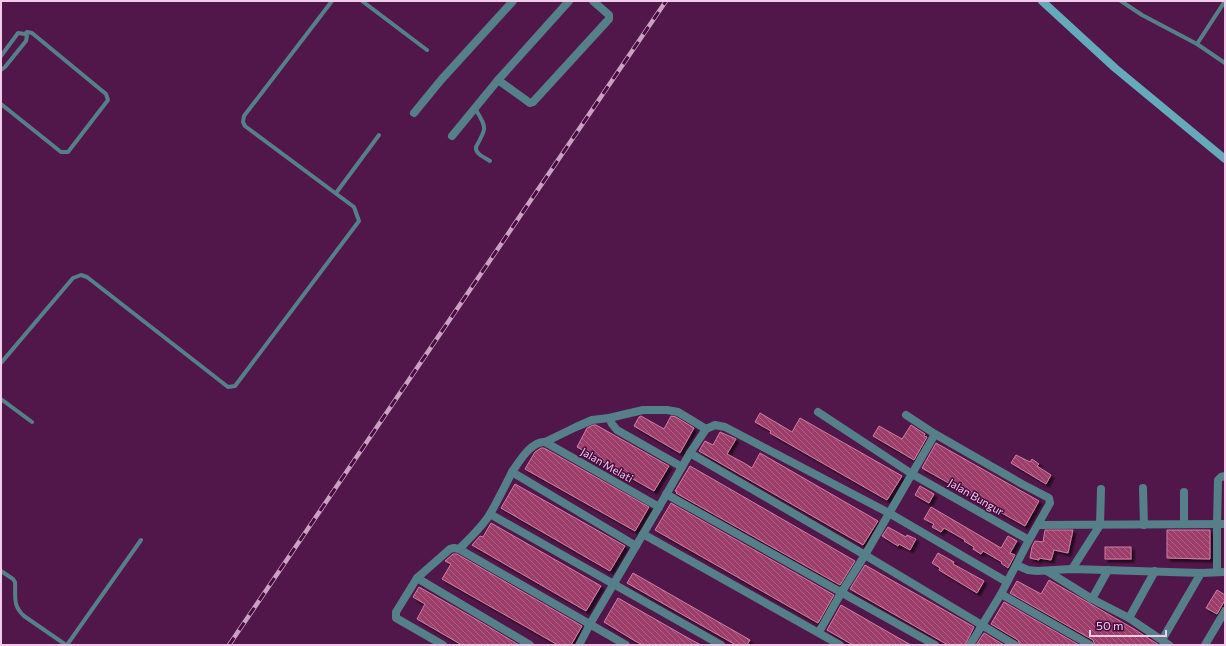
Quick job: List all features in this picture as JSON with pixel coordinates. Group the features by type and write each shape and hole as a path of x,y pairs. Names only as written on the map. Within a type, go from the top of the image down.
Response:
{"street":[{"path":"414,114 442,80 513,1"},
{"path":"452,136 498,80 569,1"},
{"path":"498,80 530,103 533,102 609,19 609,15 593,1"},
{"path":"1042,1 1115,68 1225,159"},
{"path":"459,549 490,514 512,472 523,456 541,441 545,442 592,420 609,418 643,410 667,410 678,412 706,429"},
{"name":"Jalan Bungur","path":"818,412 912,474 1029,540"},
{"path":"906,415 935,434 1049,498 1050,503 1001,594 970,645"},
{"path":"609,418 617,430 682,467"},
{"path":"579,645 690,453 706,429 715,425 725,427 889,513 1007,582"},
{"path":"819,632 935,434"},
{"name":"Jalan Melati","path":"545,442 659,507"},
{"path":"690,453 865,554 1015,645"},
{"path":"512,472 636,546"},
{"path":"1016,565 1028,570 1072,569 1201,573 1221,572 1221,524 1218,480 1225,476"},
{"path":"1143,488 1144,525"},
{"path":"1072,569 1100,525 1101,489"},
{"path":"1184,492 1184,524"},
{"path":"666,494 935,645"},
{"path":"490,514 721,645"},
{"path":"1038,525 1221,524"},
{"path":"643,534 840,645"},
{"path":"443,645 396,618 396,612 417,578 450,549 454,548 459,549 626,645"},
{"path":"1047,570 1092,599 1129,618 1169,645"},
{"path":"1092,599 1108,570"},
{"path":"1129,618 1155,571"},
{"path":"1162,640 1201,573"},
{"path":"417,578 530,645"},
{"path":"1001,594 1090,645"},
{"path":"1205,645 1225,611"}],"lane":[{"path":"1,363 73,278 81,275 87,277 228,387 235,386 359,221 354,207 245,126 243,122 244,116 332,1"},
{"path":"362,1 427,50"},
{"path":"1121,1 1142,16 1197,44 1225,63"},
{"path":"1197,44 1225,1"},
{"path":"1,56 18,33 32,33 106,94 108,100 66,153 61,152 1,104"},
{"path":"1,70 26,41 25,34"},
{"path":"475,107 483,123 484,132 476,147 476,150 490,161"},
{"path":"336,193 378,135"},
{"path":"1,399 32,422"},
{"path":"1,571 15,582 14,593 16,605 20,613 67,645 140,540"}],"building":[{"path":"760,413 792,432 800,418 902,476 887,500 770,433 771,431 755,422"},
{"path":"641,416 664,429 671,416 676,417 694,428 680,453 634,426"},
{"path":"596,425 669,466 654,491 577,447 587,428"},
{"path":"911,425 927,437 914,460 873,436 879,426 902,439"},
{"path":"720,432 736,439 727,454 752,468 760,453 878,521 863,545 699,451 705,441 713,445"},
{"path":"936,443 1039,501 1025,526 922,468"},
{"path":"541,448 544,448 649,507 635,531 525,469 535,452"},
{"path":"1016,455 1030,462 1032,459 1039,464 1037,466 1051,475 1046,484 1011,463"},
{"path":"690,466 855,561 840,585 676,493 677,492 675,491"},
{"path":"515,484 625,546 610,571 501,508"},
{"path":"920,486 934,494 929,503 915,495"},
{"path":"671,503 834,595 818,623 655,530"},
{"path":"931,507 1001,548 1008,536 1017,541 1010,553 1015,555 1008,568 1001,563 1002,562 983,551 981,554 973,549 974,547 964,541 965,540 944,528 941,532 932,527 934,524 924,519"},
{"path":"491,523 601,586 586,611 472,545 480,536 483,537"},
{"path":"888,527 906,537 907,535 916,539 910,550 899,544 898,546 882,536"},
{"path":"1045,530 1073,530 1068,553 1054,550 1051,560 1030,558 1035,541 1043,542"},
{"path":"1167,530 1210,530 1210,559 1167,558"},
{"path":"1105,547 1131,547 1131,559 1105,559"},
{"path":"938,553 954,562 953,564 984,581 977,593 939,570 940,568 932,563"},
{"path":"453,554 457,554 582,626 571,645 558,645 442,579 451,564 445,561"},
{"path":"865,565 974,627 965,645 948,645 850,589"},
{"path":"633,573 750,640 747,645 736,645 627,583"},
{"path":"1049,580 1159,645 1095,645 1093,640 1010,593 1017,581 1041,594"},
{"path":"419,587 519,645 462,645 417,619 425,604 413,597"},
{"path":"1217,590 1225,595 1225,600 1217,614 1206,608"},
{"path":"618,598 701,645 643,645 635,641 604,622"},
{"path":"1004,602 1079,645 1020,645 1018,640 991,624"},
{"path":"841,605 911,645 853,645 827,630"},
{"path":"984,633 1004,645 976,645"}],"railway":[{"path":"229,645 666,1"}]}
